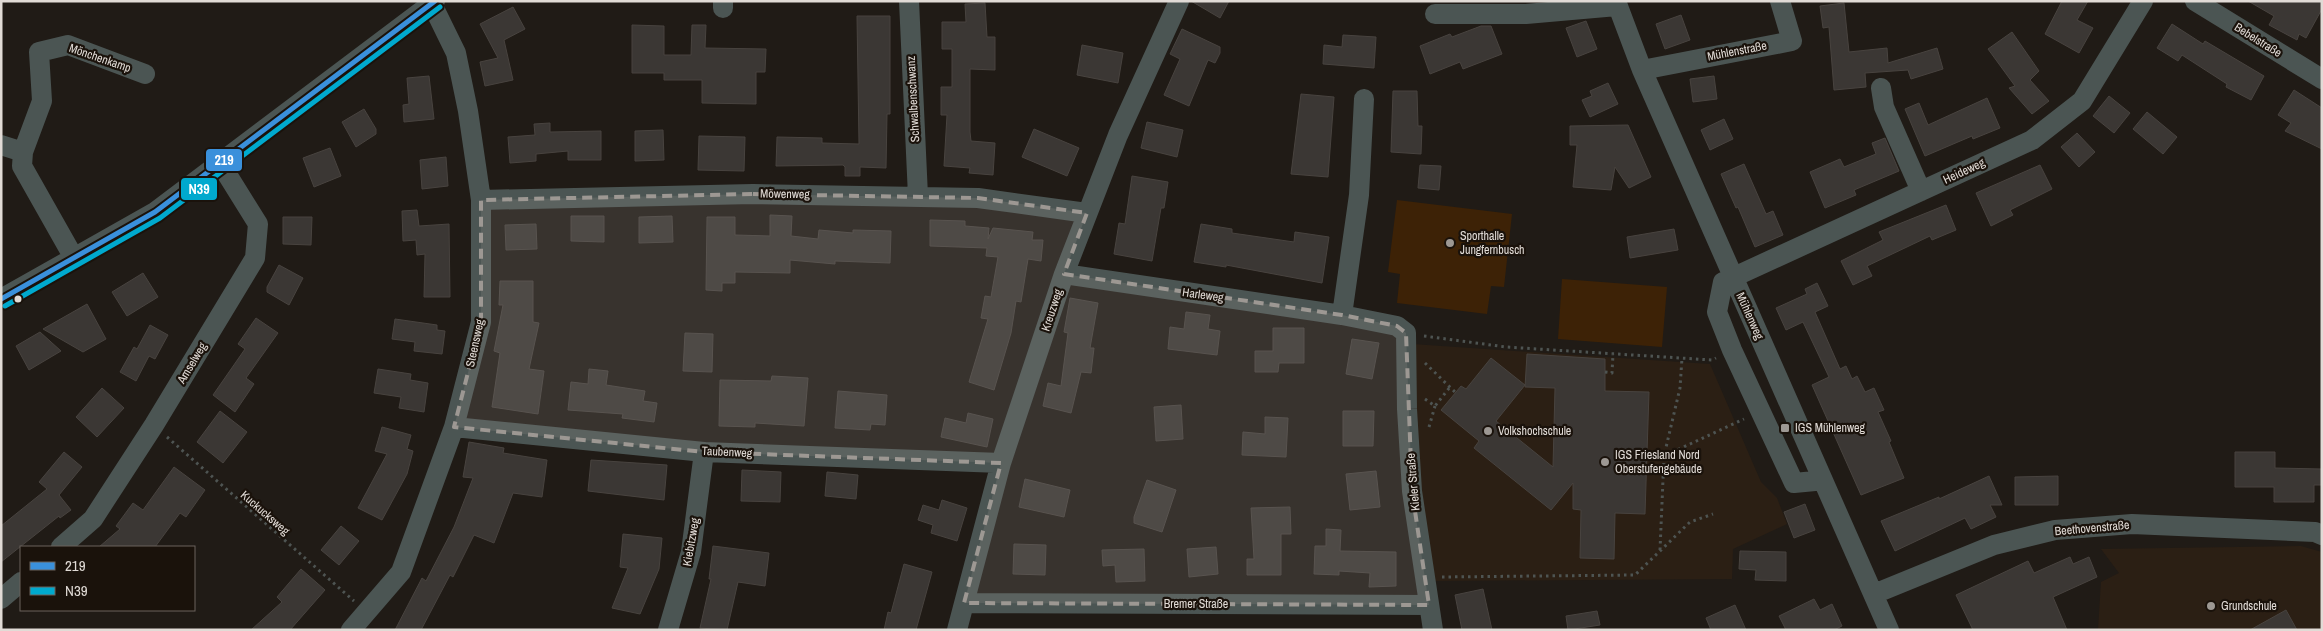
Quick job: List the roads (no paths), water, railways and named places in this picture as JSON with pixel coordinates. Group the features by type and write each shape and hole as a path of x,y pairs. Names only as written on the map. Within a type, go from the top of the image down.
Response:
{"street":[{"name":"Schwalbenschwanz","path":"908,1 918,196"},
{"name":"Kreuzweg","path":"957,630 1002,463 1064,274 1118,135 1179,1"},
{"name":"Mühlenstraße","path":"1642,70 1792,41 1780,1"},
{"name":"Heideweg","path":"1733,276 2032,140 2082,101 2143,1"},
{"name":"Bebelstraße","path":"2195,1 2321,76"},
{"path":"1,299 155,212 434,2"},
{"name":"Steensweg","path":"351,630 400,572 454,427 481,322 481,200 468,111 456,53 434,2"},
{"name":"Mühlenweg","path":"1616,4 1642,70 1889,630"},
{"path":"1434,14 1526,14 1616,4"},
{"name":"Mönchenkamp","path":"23,152 42,101 39,52 68,44 146,74"},
{"path":"1881,88 1884,107 1921,191"},
{"path":"1342,315 1359,195 1364,99"},
{"path":"1,145 23,152 22,166 74,258"},
{"name":"Amselweg","path":"62,546 93,518 154,425 256,258 258,224 220,163"},
{"name":"Möwenweg","path":"481,200 754,194 918,196 978,198 1087,213"},
{"name":"Harleweg","path":"1064,274 1342,315 1397,326 1406,333"},
{"path":"1733,276 1723,282 1718,312 1732,350 1794,483 1815,481 1821,478"},
{"name":"Kieler Straße","path":"1406,333 1406,384 1412,491 1433,630"},
{"name":"Taubenweg","path":"454,427 704,452 1002,463"},
{"name":"Kiebitzweg","path":"668,630 691,552 704,452"},
{"name":"Beethovenstraße","path":"1874,594 1994,545 2056,530 2132,524 2191,525 2315,532 2322,535"},
{"path":"1,599 20,583"},
{"name":"Bremer Straße","path":"964,603 1429,605"}],"place":[{"name":"Sporthalle Jungfernbusch","path":"1450,243"},
{"name":"IGS Mühlenweg","path":"1785,428"},
{"name":"Volkshochschule","path":"1488,431"},
{"name":"IGS Friesland Nord Oberstufengebäude","path":"1605,462"},
{"name":"Grundschule","path":"2211,606"}]}
